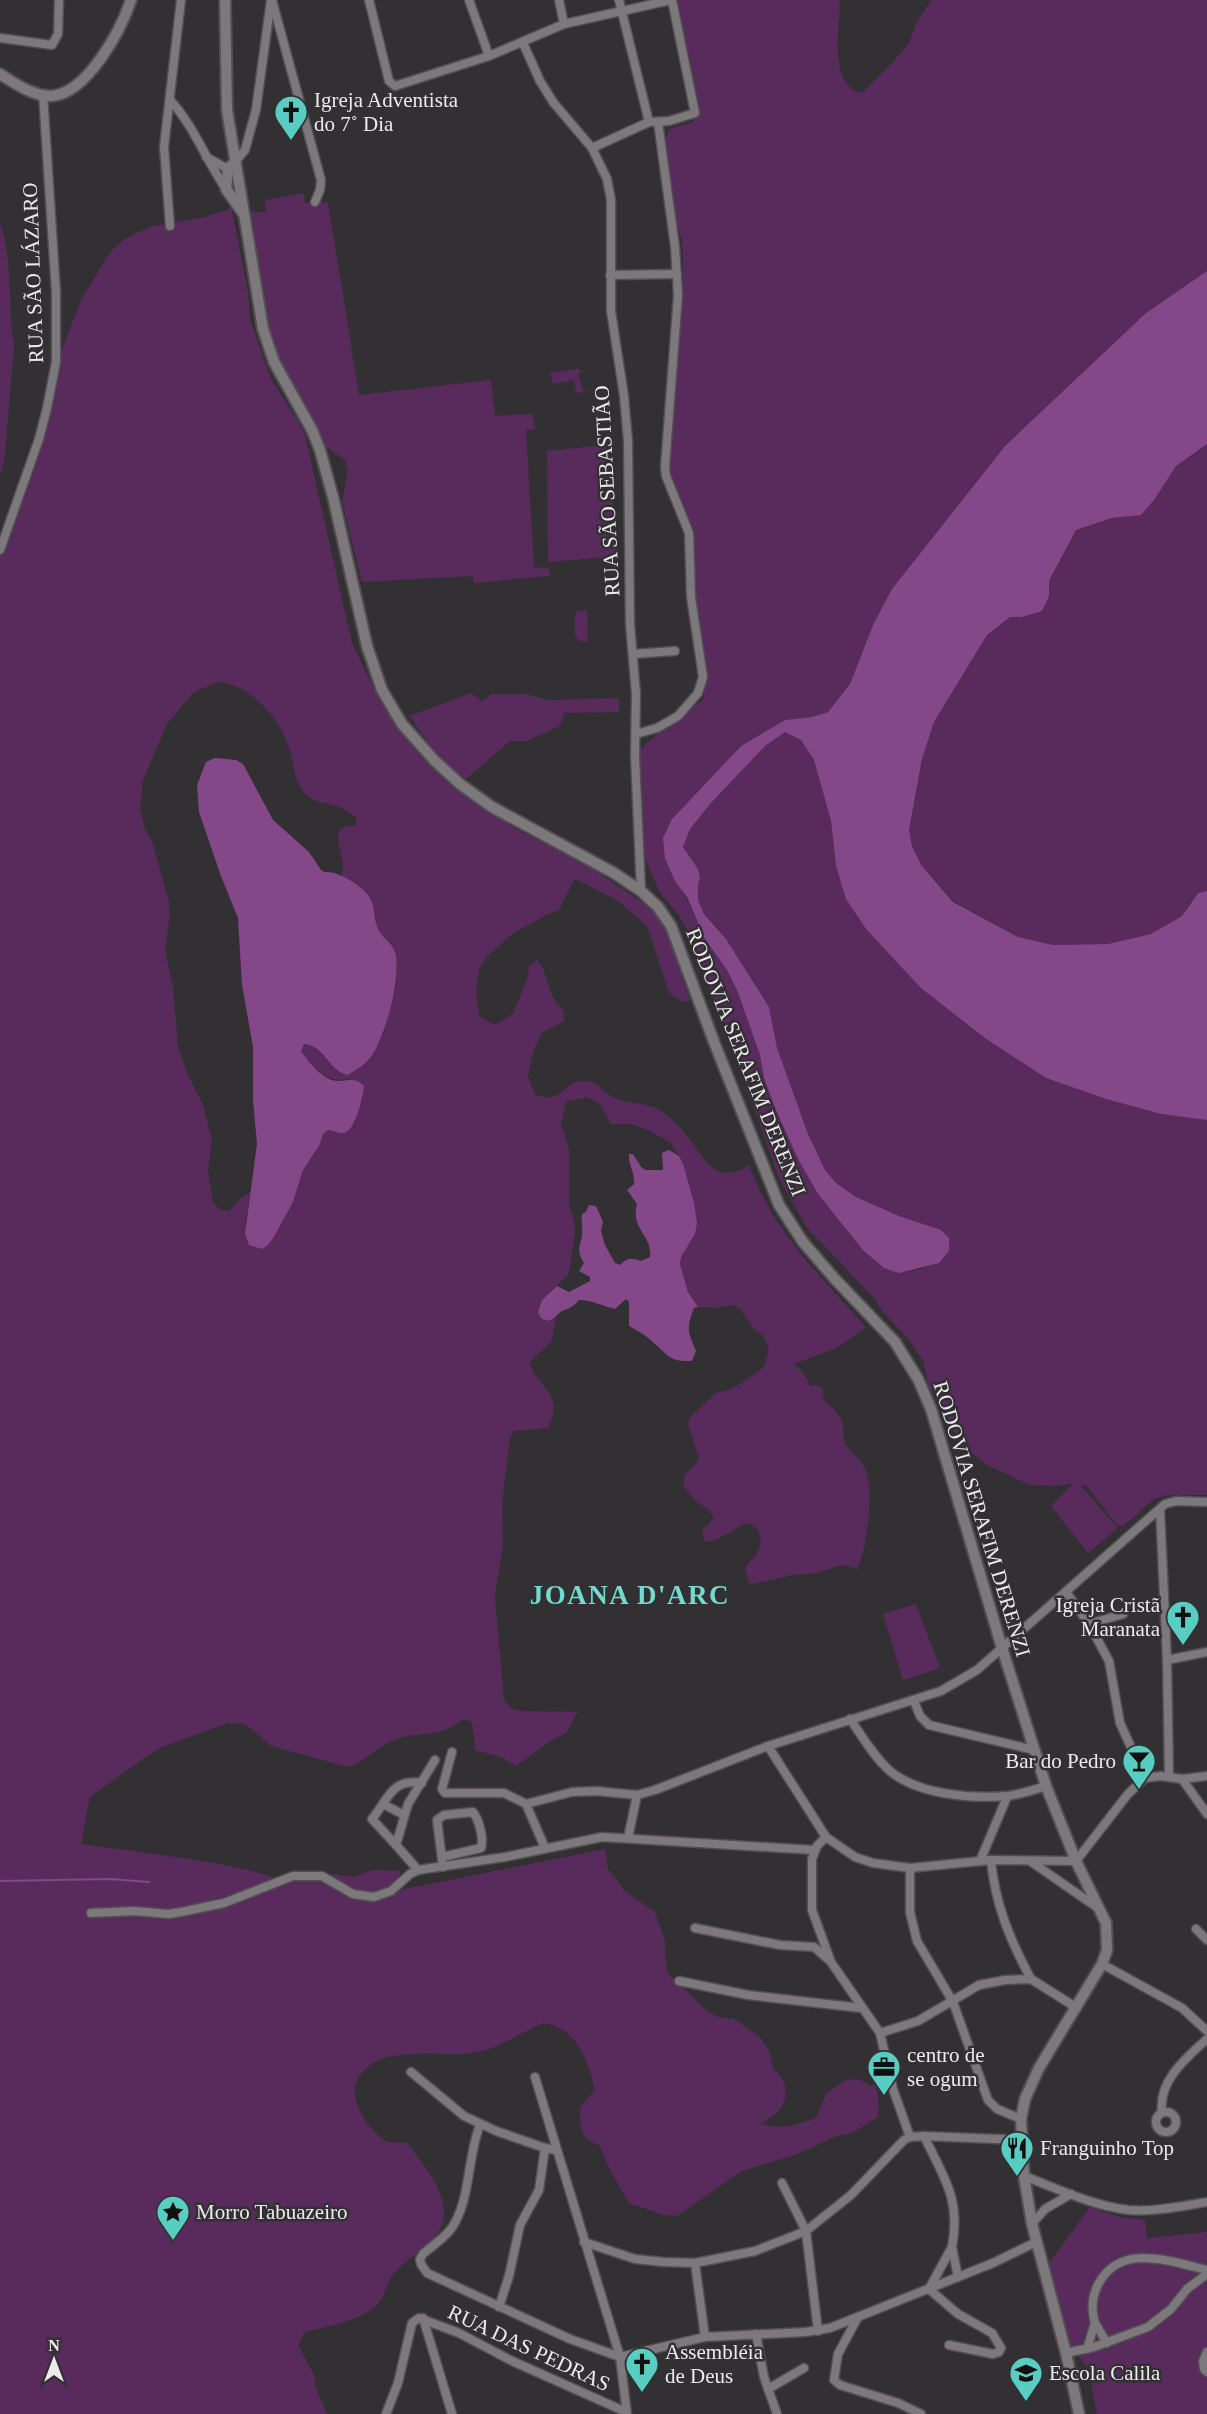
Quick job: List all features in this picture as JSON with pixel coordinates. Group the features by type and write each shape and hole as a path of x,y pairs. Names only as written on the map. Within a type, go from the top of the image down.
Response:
{"main road":[{"path":"0,74 23,87 43,94 53,95 68,91 90,71 110,46 131,0"},
{"name":"RODOVIA SERAFIM DERENZI","path":"225,0 226,100 231,165 245,216 263,329 274,362 306,419 320,450 333,497 364,637 381,690 402,724 434,760 460,784 492,807 614,873 658,907 671,926 779,1205 803,1242 895,1342 918,1379 942,1441 1002,1648 1046,1786 1076,1861 1106,1923 1107,1938 1102,1964 1040,2068 1026,2099 1021,2120 1024,2176 1032,2224 1066,2353 1079,2414"},
{"path":"231,165 226,189 245,216"}],"street":[{"path":"0,38 52,45 58,34 59,0"},
{"path":"170,226 164,147 181,0"},
{"path":"206,157 231,165 245,150 256,110 272,0"},
{"path":"272,0 321,180 315,202"},
{"path":"369,0 391,85 400,85 489,56 564,24 671,0 696,109 693,114 653,122 592,148"},
{"path":"468,0 489,56"},
{"path":"559,0 564,24"},
{"path":"619,0 627,36 653,122 675,247 676,325 664,467 689,533 691,597 703,677 698,693 678,716 657,728 636,734"},
{"name":"RUA SÃO SEBASTIÃO","path":"523,43 552,102 592,148 607,179 611,200 611,311 624,396 628,441 630,624 636,694 640,891"},
{"name":"RUA SÃO LÁZARO","path":"0,550 41,430 56,362 55,272 43,94"},
{"path":"170,100 189,123 226,189"},
{"path":"610,275 676,274"},
{"path":"633,654 675,651"},
{"path":"526,1804 572,1792 596,1791 638,1795 667,1787 768,1746 914,1701 957,1683 977,1670 1160,1509 1172,1502 1207,1502"},
{"path":"1160,1509 1167,1660 1169,1776"},
{"path":"1066,1592 1089,1624 1111,1666 1120,1723 1145,1778"},
{"path":"1089,1624 1123,1614"},
{"path":"1167,1660 1207,1652"},
{"path":"914,1701 920,1716 928,1725 1034,1750"},
{"path":"850,1719 888,1769 913,1785 941,1792 1007,1797 1046,1786"},
{"path":"768,1746 826,1837 855,1857 873,1863 910,1868 991,1860 1076,1861 1128,1794 1145,1778 1169,1776 1182,1779 1207,1776"},
{"path":"452,1752 443,1792 504,1793 526,1804 545,1848"},
{"path":"396,1845 404,1815 435,1760"},
{"path":"1182,1779 1207,1814"},
{"path":"414,1872 396,1845 372,1819 399,1785 411,1781 422,1783"},
{"path":"628,1838 638,1795"},
{"path":"980,1861 1007,1797"},
{"path":"383,1804 404,1815"},
{"path":"91,1913 134,1911 169,1914 181,1912 224,1903 292,1876 322,1876 353,1894 374,1897 391,1891 414,1872 482,1848 483,1842 473,1812 444,1815 437,1821 442,1862"},
{"path":"442,1862 505,1857 602,1837 814,1850"},
{"path":"826,1837 814,1850 811,1877 812,1910 831,1962 880,2033 893,2089 910,2137"},
{"path":"991,1860 1001,1916 1031,1979 1077,2008"},
{"path":"1030,1860 1100,1909"},
{"path":"910,1868 910,1912 917,1941 953,2002 988,2100 997,2109 1021,2120"},
{"path":"695,1928 780,1945 814,1947 831,1962"},
{"path":"1196,1929 1207,1940"},
{"path":"1102,1964 1182,2008 1207,2031"},
{"path":"880,2033 918,2021 979,1985 989,1982 1031,1979"},
{"path":"679,1981 748,1995 861,2008"},
{"path":"1162,2112 1161,2098 1168,2081 1178,2067 1207,2039"},
{"path":"411,2072 450,2106 480,2125 556,2151"},
{"path":"535,2077 620,2356 626,2413"},
{"path":"480,2125 472,2147 460,2212 450,2230 420,2259 421,2264 427,2273 499,2307 570,2339 620,2356 705,2337 818,2331 993,2263 1036,2242"},
{"path":"924,2136 953,2199 956,2226 952,2247 929,2289"},
{"path":"584,2242 635,2259 664,2262 695,2263 755,2251 806,2231 851,2195 896,2146 910,2137 1021,2140"},
{"path":"499,2307 509,2276 520,2225 539,2190 545,2148"},
{"path":"1024,2176 1108,2206 1129,2210 1207,2202"},
{"path":"782,2183 806,2231 818,2331"},
{"path":"1032,2224 1045,2209 1071,2194"},
{"path":"952,2247 958,2277"},
{"path":"1107,2343 1091,2311 1092,2298 1097,2284 1106,2272 1139,2258 1156,2259 1207,2272"},
{"path":"695,2263 705,2337"},
{"path":"1066,2353 1107,2343 1148,2327 1171,2309 1187,2289 1207,2272"},
{"path":"929,2289 958,2314 992,2333 1001,2348 999,2352 993,2354 949,2345"},
{"path":"858,2317 838,2354 834,2380 840,2385 898,2403 921,2414"},
{"path":"386,2414 398,2383 412,2323 420,2318 452,2414"},
{"name":"RUA DAS PEDRAS","path":"420,2318 626,2413"},
{"path":"1087,2349 1095,2323"},
{"path":"756,2334 768,2389 777,2414"},
{"path":"1207,2352 1203,2361 1207,2372"},
{"path":"768,2389 804,2368"}],"shaded area":[{"path":"674,0 840,0 838,54 840,67 844,79 851,88 862,93 909,43 917,22 931,0 1207,0 1207,271 1146,313 1005,446 892,589 873,625 850,684 828,712 812,717 785,720 741,746 672,819 676,883 686,897 705,939 727,970 737,990 760,1055 764,1078 798,1159 818,1194 835,1215 899,1273 925,1268 941,1230 899,1216 856,1197 836,1183 825,1170 808,1134 777,1048 769,1007 726,939 704,914 698,900 700,877 698,869 683,847 690,829 710,804 765,746 785,731 801,740 814,759 831,821 836,866 896,959 921,988 1046,1078 1106,1099 1161,1114 1207,1120 1207,1495 1168,1495 1154,1499 1123,1526 1116,1524 1086,1485 1080,1485 1118,1528 1088,1553 1051,1506 1073,1484 1030,1485 989,1466 963,1446 928,1384 923,1361 908,1338 883,1312 874,1298 807,1228 779,1178 698,952 679,915 659,891 643,853 641,775 637,754 704,698 704,644 694,592 694,544 669,472 667,443 680,337 683,257 682,240 672,213 665,140 670,129 693,122 695,108 690,61"},
{"path":"304,193 305,203 328,202 359,395 491,380 495,416 533,414 535,429 526,430 534,567 548,568 550,576 474,583 473,576 362,582 342,501 348,471 345,460 324,445 278,358 265,323 249,212 266,212 265,200"},
{"path":"231,206 248,292 250,320 271,379 304,431 352,643 378,697 403,735 422,758 454,789 518,830 588,866 645,904 656,914 668,935 690,1000 683,1002 669,993 647,926 618,901 574,880 559,910 512,934 487,957 479,969 476,992 479,1016 495,1025 513,1014 528,976 529,966 537,960 544,970 553,998 564,1011 564,1021 542,1033 533,1052 528,1077 535,1095 551,1097 575,1083 591,1082 618,1099 653,1107 663,1112 672,1119 715,1169 729,1173 749,1165 759,1189 784,1232 815,1271 866,1327 837,1348 794,1364 802,1371 811,1386 816,1385 822,1388 824,1400 840,1417 845,1443 865,1468 870,1504 867,1534 857,1569 843,1565 811,1574 792,1575 753,1584 749,1583 745,1568 757,1554 759,1547 760,1538 755,1527 747,1523 720,1538 704,1541 702,1528 714,1518 708,1509 694,1500 683,1485 685,1475 699,1460 688,1423 690,1417 716,1393 732,1389 764,1367 769,1350 763,1335 754,1330 741,1309 732,1305 716,1308 698,1307 688,1292 680,1264 681,1257 695,1234 694,1203 679,1156 671,1143 632,1124 611,1124 599,1103 587,1097 566,1102 561,1123 569,1149 569,1205 575,1231 569,1274 548,1294 550,1321 556,1318 552,1341 530,1362 536,1377 551,1397 553,1416 548,1428 514,1431 510,1438 502,1503 503,1544 495,1597 504,1700 511,1708 521,1711 578,1712 566,1733 552,1740 516,1766 501,1757 475,1750 472,1722 463,1719 446,1730 397,1739 348,1767 271,1746 244,1724 227,1723 160,1748 90,1797 81,1844 152,1853 244,1869 276,1880 325,1873 353,1877 373,1870 401,1871 398,1882 400,1890 605,1849 608,1869 625,1891 655,1912 665,1941 668,1974 702,2007 717,2017 734,2019 761,2038 770,2053 773,2069 782,2078 786,2095 778,2112 762,2124 783,2127 816,2118 826,2094 844,2081 859,2079 870,2086 876,2085 878,2117 852,2133 837,2136 795,2155 742,2171 677,2216 664,2215 629,2203 599,2145 584,2135 580,2107 595,2090 580,2047 556,2026 544,2023 495,2047 477,2052 395,2055 380,2059 367,2067 356,2083 357,2105 376,2133 389,2142 407,2143 425,2166 442,2200 443,2221 433,2239 392,2276 374,2308 350,2320 305,2332 298,2345 314,2375 316,2388 327,2414 0,2414 0,556 46,424 63,347 81,300 111,251 126,238 150,227 205,217 227,210","holes":["218,682 230,684 262,704 278,724 289,747 297,781 306,795 341,808 356,817 356,825 344,827 338,832 343,866 341,876 361,888 372,900 379,932 386,939 397,963 396,984 384,1033 369,1060 348,1074 336,1068 317,1049 304,1044 301,1051 316,1070 333,1079 350,1079 363,1099 356,1112 355,1123 328,1130 323,1134 320,1144 303,1170 293,1202 274,1237 245,1223 251,1192 242,1197 229,1211 221,1210 213,1203 208,1170 212,1141 203,1105 187,1073 178,1046 173,987 165,950 170,915 169,902 152,841 145,829 140,809 143,780 167,724 194,692"]},
{"path":"0,223 9,269 14,346 5,454 0,477"},
{"path":"1207,271 1207,444 1176,466 1154,500 1141,515 1112,518 1076,530 1049,581 1049,596 1042,611 1022,617 1010,617 987,635 934,722 922,759 909,830 912,846 921,865 953,902 1018,937 1053,945 1108,944 1151,934 1182,916 1198,893 1207,891 1207,1120 1161,1114 1106,1099 1046,1078 985,1038 921,988 867,930 846,899 836,866 831,821 814,760 801,740 785,732 765,746 710,804 690,829 683,847 698,869 700,877 698,900 704,914 726,939 769,1007 777,1048 808,1134 825,1170 836,1183 856,1197 899,1216 941,1230 949,1238 949,1251 939,1263 899,1273 884,1268 863,1250 818,1194 798,1159 764,1078 760,1055 737,990 727,970 705,939 687,897 676,883 665,859 663,838 672,819 741,746 785,720 812,717 828,712 850,684 873,625 892,589 1005,446 1146,313"},
{"path":"578,369 583,372 578,373 583,391 592,391 576,393 574,380 553,384 550,373"},
{"path":"1207,444 1207,891 1197,893 1182,916 1151,934 1108,944 1053,945 1018,937 953,901 921,865 912,846 909,830 922,759 934,722 987,635 1010,617 1022,617 1049,596 1049,582 1076,530 1112,518 1141,515 1176,466"},
{"path":"608,445 617,556 548,562 547,451"},
{"path":"587,610 588,642 580,641 575,636 575,614 578,611"},
{"path":"471,693 482,701 492,694 526,694 548,700 619,698 619,712 564,713 560,726 527,741 510,741 466,779 435,750 410,716"},
{"path":"215,758 236,760 243,764 273,820 309,852 321,870 343,876 365,892 371,899 378,930 393,948 397,963 391,1007 376,1049 365,1063 348,1075 341,1073 317,1049 304,1044 301,1051 316,1070 331,1080 354,1080 361,1083 364,1086 362,1098 355,1121 347,1131 341,1133 328,1130 323,1134 320,1144 303,1170 293,1202 274,1237 262,1249 249,1245 245,1234 257,1144 253,1100 253,1047 242,985 238,918 199,812 197,785 206,762"},
{"path":"669,1150 679,1156 683,1164 697,1223 695,1234 681,1257 680,1264 688,1292 698,1307 694,1308 689,1325 696,1351 692,1361 670,1357 648,1338 629,1326 629,1302 626,1299 615,1309 579,1300 548,1321 541,1318 538,1312 542,1300 557,1286 569,1292 590,1281 590,1277 579,1271 584,1263 579,1252 582,1214 586,1212 589,1205 596,1206 603,1222 601,1231 605,1245 615,1263 620,1265 628,1259 641,1261 650,1257 648,1243 636,1220 637,1204 627,1190 634,1184 629,1154 633,1154 645,1170 663,1170 662,1153"},
{"path":"916,1604 940,1668 903,1680 883,1614"},
{"path":"1090,2207 1119,2217 1145,2220 1147,2238 1207,2232 1207,2414 1097,2414 1088,2368 1071,2346 1047,2266"}],"waterway":[{"path":"0,1881 111,1879 149,1882"}],"place":[{"name":"Igreja Adventista do 7˚ Dia","path":"291,141"},
{"name":"Igreja Cristã Maranata","path":"1183,1646"},
{"name":"Bar do Pedro","path":"1139,1790"},
{"name":"centro de se ogum","path":"884,2096"},
{"name":"Franguinho Top","path":"1017,2177"},
{"name":"Morro Tabuazeiro","path":"173,2241"},
{"name":"Assembléia de Deus","path":"642,2393"},
{"name":"Escola Calila","path":"1026,2402"}],"district":[{"name":"JOANA D'ARC","path":"630,1595"}]}
